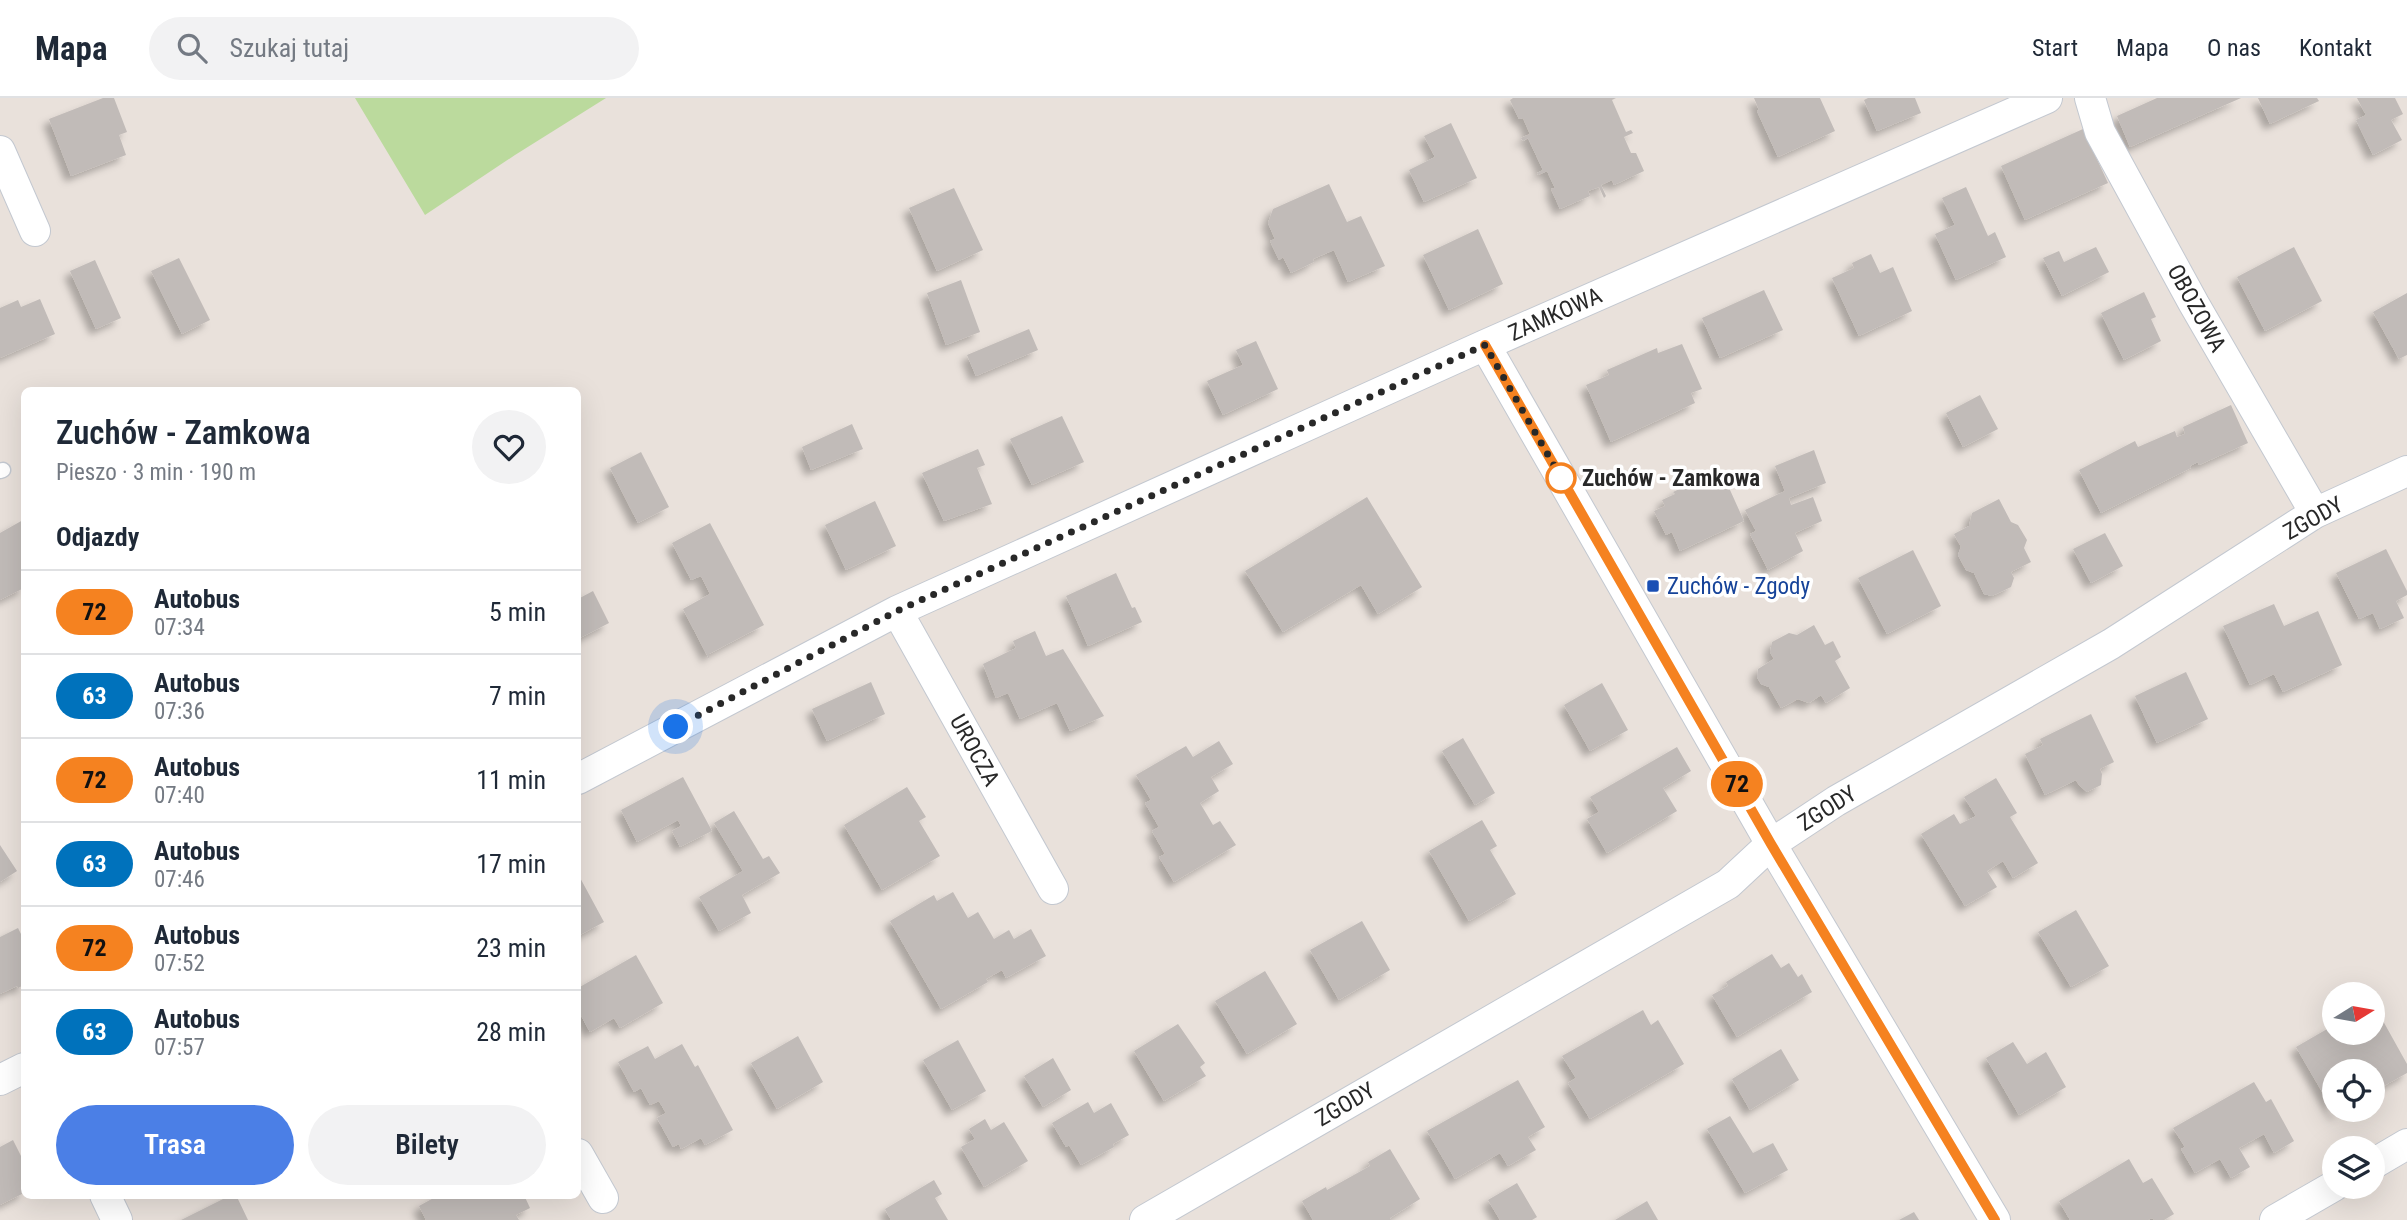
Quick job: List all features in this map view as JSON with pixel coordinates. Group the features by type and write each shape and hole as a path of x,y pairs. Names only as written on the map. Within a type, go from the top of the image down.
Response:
{"street":[{"name":"ZAMKOWA","path":"581,777 897,611 1485,345 2048,98"},
{"name":"OBOZOWA","path":"2090,98 2099,132 2194,304 2315,513"},
{"path":"0,151 35,231"},
{"path":"1485,345 1771,844 1995,1220"},
{"name":"ZGODY","path":"1145,1220 1728,884 1771,844 1836,801 2111,644 2315,513 2407,471"},
{"name":"UROCZA","path":"897,611 1054,889"},
{"path":"0,1080 21,1070"},
{"path":"2385,1157 2407,1144"},
{"path":"581,1159 603,1198"},
{"path":"2275,1220 2322,1193"},
{"path":"107,1199 117,1220"}],"green space":[{"path":"355,98 606,98 425,215"}],"building":[{"path":"103,98 114,98 127,132 119,135 126,155 71,176 49,119"},
{"path":"1616,98 1612,100 1626,132 1631,130 1633,133 1624,137 1631,153 1636,153 1644,171 1614,185 1612,180 1601,185 1606,196 1604,198 1599,187 1588,191 1590,196 1560,209 1547,171 1538,175 1537,173 1543,170 1528,138 1523,141 1521,138 1530,134 1510,100"},
{"path":"1754,98 1820,98 1835,131 1778,157 1757,111 1759,110"},
{"path":"1915,98 1921,113 1877,131 1864,100"},
{"path":"2157,98 2241,98 2130,147 2117,116"},
{"path":"2258,98 2317,98 2319,101 2270,124"},
{"path":"2357,98 2395,98 2403,114 2391,120 2402,140 2373,155 2356,120 2366,115"},
{"path":"1451,123 1477,178 1424,202 1409,170 1435,157 1424,136"},
{"path":"2083,129 2108,183 2025,220 2001,166"},
{"path":"1329,184 1347,222 1361,216 1385,266 1348,282 1334,250 1291,273 1283,257 1279,260 1270,241 1275,239 1268,223 1273,209"},
{"path":"1966,187 1988,236 1995,232 2006,257 1956,280 1935,234 1955,225 1942,198"},
{"path":"954,188 983,250 937,271 909,208"},
{"path":"1478,229 1503,284 1449,310 1423,255"},
{"path":"2096,247 2109,272 2062,296 2043,258 2059,251 2064,262"},
{"path":"2294,247 2322,301 2265,331 2237,277"},
{"path":"1871,254 1880,273 1893,267 1912,311 1859,336 1832,278 1854,268 1852,263"},
{"path":"179,258 210,320 182,334 151,271"},
{"path":"95,260 121,318 96,329 70,271"},
{"path":"961,280 980,332 946,345 927,293"},
{"path":"1764,290 1783,330 1720,358 1702,318"},
{"path":"2144,292 2156,317 2151,319 2161,341 2124,360 2101,313"},
{"path":"2407,293 2407,355 2399,359 2373,312"},
{"path":"40,299 55,334 0,358 0,308 18,300 21,307"},
{"path":"1029,329 1038,350 976,376 967,355"},
{"path":"1256,341 1278,389 1223,415 1207,381 1243,365 1236,350"},
{"path":"1682,344 1702,389 1691,393 1695,403 1611,442 1586,385 1609,375 1607,370 1657,348 1658,353"},
{"path":"1980,395 1998,429 1963,447 1946,413"},
{"path":"2231,405 2248,443 2199,465 2198,462 2101,513 2079,470 2135,441 2138,447 2175,431 2177,437 2185,434 2183,427"},
{"path":"1062,416 1084,462 1032,485 1010,439"},
{"path":"852,424 863,449 811,470 802,447"},
{"path":"978,449 985,465 977,468 992,504 944,521 922,473"},
{"path":"1814,450 1826,483 1789,498 1791,505 1813,497 1822,521 1795,533 1803,551 1768,570 1750,534 1756,531 1745,510 1785,491 1775,466"},
{"path":"641,452 669,507 638,523 610,468"},
{"path":"1721,470 1744,521 1680,551 1672,532 1666,535 1654,511 1665,506 1662,500 1675,494 1673,492"},
{"path":"1367,497 1422,587 1378,614 1361,585 1283,632 1245,571"},
{"path":"1999,499 2011,522 2018,525 2027,540 2024,548 2031,562 2011,572 2014,578 2011,587 1992,596 1984,594 1974,573 1966,570 1958,555 1961,547 1954,534 1969,526 1972,513"},
{"path":"875,501 896,546 846,570 825,525"},
{"path":"21,521 21,590 0,600 0,533"},
{"path":"710,523 764,625 709,654 709,659 683,609 710,594 701,576 691,580 672,543"},
{"path":"2105,533 2123,566 2091,583 2073,549"},
{"path":"2386,549 2407,595 2396,601 2404,618 2380,629 2373,613 2359,619 2336,573"},
{"path":"1913,550 1941,606 1887,634 1858,578"},
{"path":"1116,573 1132,608 1135,607 1142,622 1088,646 1066,596"},
{"path":"593,591 609,623 581,637 581,597"},
{"path":"2274,604 2284,626 2318,611 2342,665 2283,692 2274,674 2250,685 2223,626"},
{"path":"1814,625 1825,645 1833,641 1841,657 1835,661 1850,688 1826,703 1821,695 1809,703 1798,699 1781,708 1769,687 1761,684 1757,677 1758,669 1774,659 1770,652 1772,642 1789,633 1797,635"},
{"path":"1035,631 1046,656 1063,649 1104,716 1070,731 1057,703 1020,719 1008,693 996,698 983,664 1016,648 1013,641"},
{"path":"2186,672 2208,719 2157,743 2135,696"},
{"path":"871,682 885,714 827,741 812,709"},
{"path":"1602,683 1628,730 1590,751 1564,705"},
{"path":"2091,714 2114,762 2100,769 2101,785 2087,792 2076,780 2045,795 2025,754 2043,745 2040,739"},
{"path":"1463,738 1495,793 1475,805 1442,751"},
{"path":"1219,741 1233,764 1211,777 1219,791 1200,803 1213,825 1220,821 1236,845 1174,882 1159,857 1165,854 1152,831 1159,827 1145,803 1151,800 1136,775 1186,746 1193,757"},
{"path":"1677,747 1691,771 1663,788 1677,811 1607,853 1587,819 1599,812 1590,797"},
{"path":"683,777 712,831 680,847 672,831 681,826 678,820 637,842 621,810"},
{"path":"1996,778 2017,813 2010,817 2038,863 2013,878 2003,861 1987,871 1997,887 1965,906 1921,834 1954,814 1960,824 1976,816 1964,797"},
{"path":"907,787 926,817 919,821 940,856 882,890 844,825"},
{"path":"734,811 763,859 769,856 780,873 742,895 751,913 719,931 699,897 743,871 714,823"},
{"path":"1482,820 1497,846 1490,850 1516,894 1469,921 1429,851"},
{"path":"0,845 17,871 0,882"},
{"path":"581,880 604,922 581,934"},
{"path":"953,892 968,918 978,912 994,939 1009,930 1014,939 1031,929 1046,956 1006,978 1002,970 986,979 988,982 941,1009 890,921 934,895 937,901"},
{"path":"2076,910 2109,966 2071,987 2038,932"},
{"path":"1362,921 1390,970 1339,1000 1310,950"},
{"path":"18,928 21,934 21,986 0,994 0,937"},
{"path":"1772,954 1781,968 1789,963 1798,977 1802,974 1812,992 1737,1037 1712,995 1728,986 1726,982"},
{"path":"636,955 663,1003 620,1028 614,1018 590,1032 581,1016 581,986"},
{"path":"1265,971 1297,1024 1247,1054 1215,1001"},
{"path":"1643,1010 1651,1025 1658,1020 1684,1064 1590,1119 1568,1083 1576,1078 1562,1056"},
{"path":"1178,1024 1205,1063 1200,1067 1206,1076 1164,1101 1134,1051"},
{"path":"2385,1025 2407,1064 2407,1073 2385,1085 2385,1059 2322,1059 2322,1092 2296,1047 2322,1032 2322,1045 2385,1045"},
{"path":"798,1036 823,1082 777,1109 751,1063"},
{"path":"958,1040 986,1091 952,1110 923,1060"},
{"path":"2013,1042 2027,1064 2046,1052 2066,1087 2019,1115 1986,1058"},
{"path":"682,1044 695,1067 698,1065 733,1130 705,1145 701,1138 681,1149 679,1144 673,1147 657,1118 666,1113 659,1101 650,1105 641,1088 634,1092 618,1062 648,1046 655,1059"},
{"path":"1781,1049 1799,1080 1750,1110 1732,1079"},
{"path":"1053,1058 1071,1090 1043,1107 1024,1076"},
{"path":"1518,1080 1545,1127 1528,1137 1536,1150 1508,1166 1500,1153 1455,1179 1427,1131"},
{"path":"2254,1082 2266,1102 2271,1099 2294,1141 2274,1153 2264,1134 2239,1148 2250,1167 2231,1178 2220,1159 2195,1173 2181,1149 2185,1147 2173,1128"},
{"path":"1088,1102 1094,1113 1111,1103 1129,1135 1113,1144 1114,1147 1081,1165 1069,1145 1066,1147 1052,1123"},
{"path":"1730,1116 1753,1153 1773,1143 1788,1170 1745,1193 1707,1129"},
{"path":"985,1119 991,1130 1004,1122 1028,1161 984,1187 961,1147 975,1139 969,1129"},
{"path":"13,1140 21,1156 21,1194 0,1205 0,1147"},
{"path":"1390,1149 1420,1199 1390,1218 1391,1220 1313,1220 1302,1201 1370,1166 1368,1162"},
{"path":"2129,1159 2143,1183 2152,1178 2174,1214 2164,1220 2070,1220 2059,1201"},
{"path":"934,1180 942,1194 935,1198 948,1220 891,1220 885,1209"},
{"path":"1517,1183 1537,1217 1532,1220 1500,1220 1488,1200"},
{"path":"223,1199 238,1199 248,1220 181,1220"},
{"path":"432,1199 526,1199 530,1208 516,1215 519,1220 426,1220 419,1206"},
{"path":"1647,1201 1658,1220 1615,1220"},
{"path":"1914,1212 1919,1220 1899,1220"}],"bus line":[{"name":"72","path":"1485,345 1771,844 1995,1220"}],"place":[{"name":"Zuchów - Zamkowa","path":"1561,478"},
{"name":"Zuchów - Zgody","path":"1653,586"}],"route":[{"path":"676,727 897,611 1485,345 1567,488 1561,478"}]}
